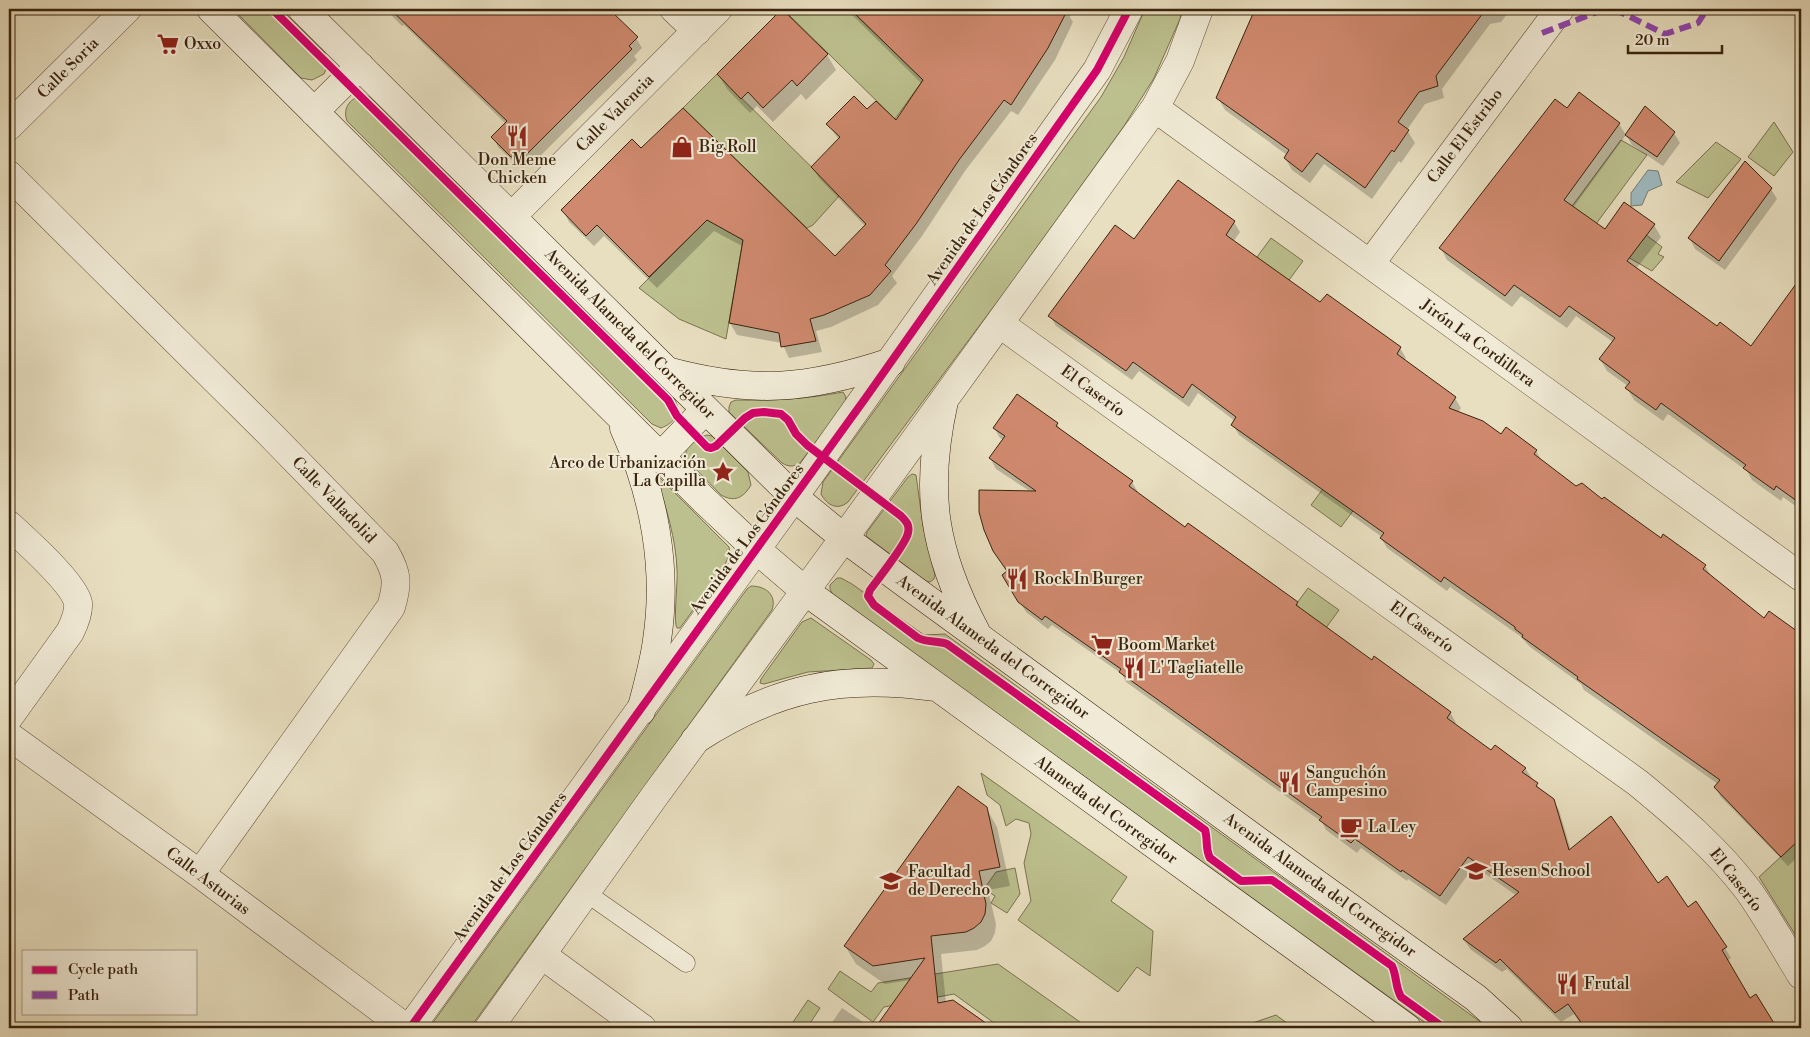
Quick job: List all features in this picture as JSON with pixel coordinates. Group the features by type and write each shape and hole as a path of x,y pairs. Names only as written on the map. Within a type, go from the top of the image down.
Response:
{"street":[{"name":"Calle Soria","path":"9,126 127,9"},
{"path":"211,9 660,457 757,550 805,591"},
{"name":"Avenida Alameda del Corregidor","path":"302,9 794,498 844,538 1476,998 1509,1028"},
{"path":"674,9 697,31"},
{"name":"Calle Valencia","path":"512,216 718,9"},
{"name":"Avenida de Los Cóndores","path":"408,1028 641,711 891,362 1097,70 1129,9"},
{"path":"489,1028 695,740 944,401 1155,108 1180,61 1199,9"},
{"name":"Calle El Estribo","path":"1370,264 1560,9"},
{"path":"314,112 360,66"},
{"name":"Jirón La Cordillera","path":"1155,108 1801,577"},
{"name":"Calle Valladolid","path":"9,175 276,440 385,552 394,567 396,590 390,607 200,874"},
{"name":"El Caserío","path":"1000,324 1638,783 1688,825 1720,857 1748,891 1801,975"},
{"path":"665,370 700,380 774,387 814,383 853,375 891,362"},
{"path":"944,401 936,435 933,469 935,512 939,538 948,571 961,604 978,636"},
{"path":"660,457 705,410"},
{"path":"618,415 635,452 647,490 656,530 660,566 658,639 641,711"},
{"path":"9,525 63,579 78,602 76,618 70,632 9,717"},
{"name":"Alameda del Corregidor","path":"805,591 1407,1028"},
{"path":"695,740 720,723 747,709 804,690 834,684 868,682 936,687"},
{"name":"Calle Asturias","path":"9,736 408,1028"},
{"path":"542,955 642,1028"}],"lane":[{"path":"586,892 686,964"}],"green space":[{"path":"233,9 281,9 325,53 328,64 324,74 312,80 301,78"},
{"path":"783,9 850,9 923,80 895,119"},
{"path":"1145,9 1182,9 1180,19 1154,78 1124,126 1006,290 848,502 840,506 829,504 821,494 823,482 1101,97 1124,57"},
{"path":"717,74 840,195 813,225 807,228 683,108"},
{"path":"365,95 370,97 675,400 678,409 676,417 670,423 661,428 652,424 347,121 346,111 349,104 352,100"},
{"path":"1774,122 1793,152 1774,176 1748,157"},
{"path":"1621,140 1647,155 1593,228 1567,213"},
{"path":"1716,142 1741,159 1708,198 1676,182"},
{"path":"710,217 743,240 726,339 679,319 639,288"},
{"path":"1641,231 1662,247 1658,254 1664,257 1652,271 1626,256"},
{"path":"1271,238 1303,261 1245,340 1213,317"},
{"path":"843,392 846,397 845,403 800,463 793,466 782,463 729,412 731,402 736,400 790,399"},
{"path":"1368,428 1398,450 1341,527 1311,505"},
{"path":"707,435 712,436 748,472 751,485 739,498 735,499 721,495 687,460 686,451 691,443"},
{"path":"912,474 916,475 923,526 935,575 934,579 930,582 926,581 866,536 867,532"},
{"path":"657,478 660,478 729,547 730,553 723,569 680,628 677,628 675,618 677,576 675,547"},
{"path":"837,578 852,584 924,635 945,634 1489,1028 1432,1028 833,595 830,585"},
{"path":"751,586 756,586 769,592 773,600 772,610 470,1028 429,1028 747,589"},
{"path":"1308,588 1339,610 1283,687 1252,665"},
{"path":"811,618 871,660 874,664 872,668 808,672 764,684 760,683 802,622"},
{"path":"981,773 1127,877 1111,901 1153,931 1150,976 1137,967 1118,992 1018,920 1031,901 1024,863 1031,834 1029,823 1016,819 1006,826 1000,805 987,795"},
{"path":"1801,838 1801,944 1759,877"},
{"path":"1015,868 1020,894 1007,913 991,903 995,896 984,889 996,872"},
{"path":"998,964 1080,1022 1076,1028 1001,1028 954,994 884,1007 873,1022 828,989 840,971 871,992 878,983"},
{"path":"808,1000 820,1008 807,1028 789,1028"},
{"path":"1276,1015 1291,1026 1289,1028 1238,1028"}],"water":[{"path":"1648,170 1658,171 1662,185 1648,191 1642,205 1631,206 1631,193"}],"building":[{"path":"390,9 609,9 638,37 629,46 632,49 524,157 511,157 491,137 507,121"},
{"path":"782,9 828,54 797,86 792,80 763,108 748,92 741,99 717,74"},
{"path":"850,9 1068,9 1048,48 1011,105 1004,100 885,265 891,271 870,295 810,319 816,341 781,347 779,333 729,323 743,240 707,220 649,277 597,225 586,236 561,210 632,139 641,148 683,108 835,256 866,224 811,167 840,137 826,124 854,96 867,109 876,101 896,120 923,80"},
{"path":"1255,9 1486,9 1436,76 1438,86 1419,92 1398,122 1409,130 1365,188 1317,153 1302,172 1284,158 1289,150 1216,98"},
{"path":"1579,92 1620,123 1564,200 1605,229 1624,202 1655,224 1627,261 1717,326 1720,322 1751,346 1801,277 1801,504 1776,486 1774,490 1743,468 1746,465 1661,403 1656,410 1625,388 1630,382 1599,359 1615,338 1569,306 1560,317 1514,285 1505,296 1439,248 1555,99 1567,108"},
{"path":"1645,106 1675,132 1657,157 1625,135"},
{"path":"1745,161 1772,188 1719,261 1688,238"},
{"path":"1178,180 1235,221 1226,235 1320,302 1327,294 1401,347 1397,354 1456,397 1449,408 1483,421 1501,434 1506,427 1537,450 1534,454 1576,486 1582,483 1602,499 1604,497 1661,538 1663,534 1706,565 1703,569 1764,618 1769,611 1801,634 1801,838 1781,857 1714,787 1720,780 1577,679 1578,677 1522,637 1523,635 1515,627 1444,577 1441,582 1380,538 1384,533 1231,425 1236,417 1192,384 1183,398 1133,362 1126,371 1048,316 1115,225 1134,239"},
{"path":"1017,394 1058,423 1056,426 1133,481 1129,486 1185,527 1188,523 1298,602 1296,605 1372,660 1374,656 1451,712 1447,718 1491,750 1495,745 1526,768 1522,772 1538,783 1536,786 1554,799 1569,850 1611,816 1658,883 1667,876 1688,907 1696,901 1727,947 1722,950 1750,998 1756,994 1777,1028 1585,1028 1568,1004 1555,1013 1500,959 1496,963 1463,939 1519,892 1468,857 1440,896 1402,870 1401,872 1355,839 1351,843 1319,820 1322,817 1119,672 1121,669 1045,616 1042,620 1018,602 1002,575 1007,571 993,551 979,512 979,490 1036,491 989,458 1005,436 993,428"},
{"path":"958,786 987,807 1000,867 979,871 986,904 985,914 981,922 966,932 931,936 938,1003 953,1000 993,1028 875,1028 925,958 873,966 844,946"}],"marked path":[{"path":"1542,33 1605,9"},
{"path":"1614,9 1665,34 1698,23 1707,9"}],"cycle path":[{"path":"272,9 668,400 677,416 707,447 716,446 745,418 753,413 781,414 788,420 796,434 807,445 901,516 908,525 908,533 897,553 870,590 868,596 874,605 918,638 947,644 1205,830 1210,858 1241,881 1272,880 1392,966 1401,997 1444,1028"},
{"path":"410,1028 867,396 1097,70 1129,9"}],"place":[{"name":"Oxxo","path":"168,44"},
{"name":"Don Meme Chicken","path":"517,136"},
{"name":"Big Roll","path":"682,147"},
{"name":"Arco de Urbanización La Capilla","path":"723,472"},
{"name":"Rock In Burger","path":"1017,579"},
{"name":"Boom Market","path":"1102,645"},
{"name":"L' Tagliatelle","path":"1134,668"},
{"name":"Sanguchón Campesino","path":"1289,782"},
{"name":"La Ley","path":"1351,827"},
{"name":"Hesen School","path":"1476,871"},
{"name":"Facultad de Derecho","path":"891,881"},
{"name":"Frutal","path":"1567,984"}]}
